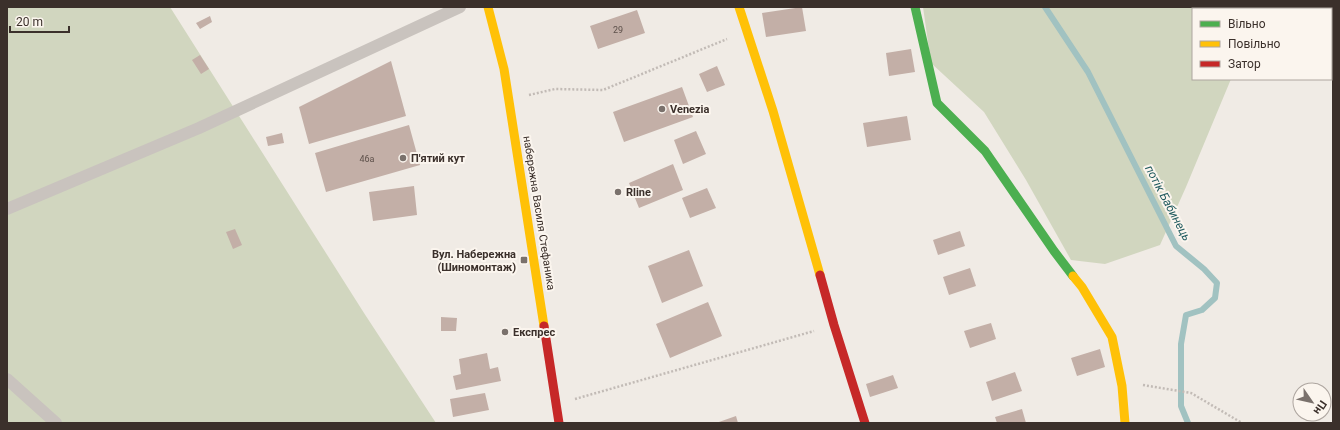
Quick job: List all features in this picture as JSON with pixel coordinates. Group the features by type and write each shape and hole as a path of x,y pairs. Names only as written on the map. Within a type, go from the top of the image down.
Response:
{"street":[{"name":"набережна Василя Стефаника","path":"488,7 504,69 559,423"},
{"path":"739,7 773,111 834,325 864,423"},
{"path":"915,7 937,103 985,151 1054,251 1082,287 1112,337 1122,386 1125,423"}],"lane":[{"path":"7,209 199,128 460,7"},
{"path":"7,379 56,423"}],"path":[{"path":"509,100 554,89 603,90 747,31"},
{"path":"556,404 834,325"},
{"path":"1122,386 1140,385 1191,393 1242,423"}],"green space":[{"path":"7,7 170,7 364,313 436,423 7,423"},
{"path":"923,7 1260,7 1192,8 1192,80 1231,80 1160,245 1105,264 1071,260 1026,180 984,112 931,63"}],"building":[{"path":"802,7 806,31 766,37 762,13"},
{"path":"637,10 645,33 598,49 590,26"},
{"path":"210,16 212,22 200,29 196,23"},
{"path":"911,49 915,72 889,76 886,53"},
{"path":"200,55 209,69 201,74 192,60"},
{"path":"391,61 406,116 309,144 299,107"},
{"path":"717,66 725,85 707,92 699,74"},
{"path":"682,87 693,117 624,142 613,112"},
{"path":"907,116 911,140 867,147 863,123"},
{"path":"409,125 420,165 326,192 315,153"},
{"path":"696,131 706,154 683,164 674,140"},
{"path":"282,133 284,143 268,146 266,137"},
{"path":"673,164 683,190 639,208 629,183"},
{"path":"414,186 417,215 373,221 369,192"},
{"path":"707,188 716,208 690,218 682,198"},
{"path":"235,229 242,245 233,249 226,232"},
{"path":"960,231 965,246 938,255 933,240"},
{"path":"689,250 703,286 662,303 648,266"},
{"path":"970,268 976,286 949,295 943,277"},
{"path":"708,302 722,336 670,358 656,324"},
{"path":"441,317 457,318 456,331 441,331"},
{"path":"991,323 996,339 970,348 964,331"},
{"path":"1100,349 1105,367 1077,376 1071,358"},
{"path":"487,353 490,369 498,367 501,381 456,390 453,376 461,374 459,359"},
{"path":"1015,372 1022,391 992,401 986,382"},
{"path":"893,375 898,388 870,397 866,384"},
{"path":"485,393 489,410 453,417 450,399"},
{"path":"1022,409 1026,423 997,423 995,417"},
{"path":"736,416 738,423 716,423"}],"waterway":[{"name":"потік Бабинець","path":"1045,7 1088,72 1176,246 1204,269 1217,283 1215,298 1202,310 1186,315 1181,344 1181,406 1188,423"}],"traffic: fast":[{"path":"915,7 937,103 985,151 1073,276"}],"traffic: slow":[{"path":"488,7 504,69 544,326"},
{"path":"739,7 773,111 820,275"},
{"path":"1073,276 1082,287 1112,337 1122,386 1125,423"}],"traffic: jam":[{"path":"820,275 865,423"},
{"path":"544,326 559,423"}],"place":[{"name":"Venezia","path":"662,109"},
{"name":"П'ятий кут","path":"403,158"},
{"name":"Rline","path":"618,192"},
{"name":"Вул. Набережна (Шиномонтаж)","path":"524,260"},
{"name":"Експрес","path":"505,332"}]}
